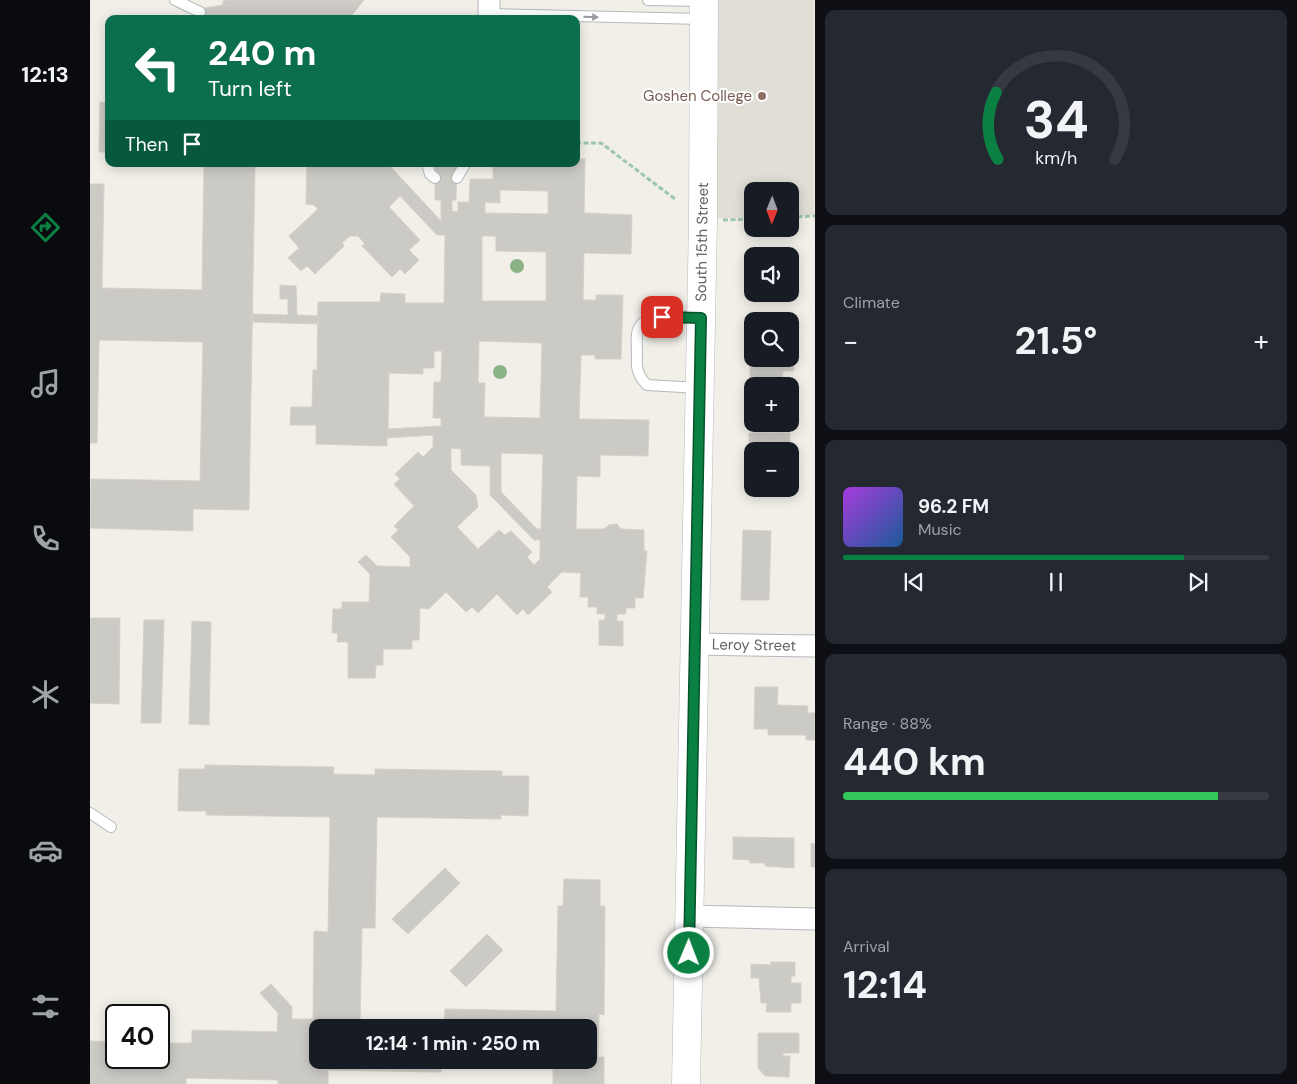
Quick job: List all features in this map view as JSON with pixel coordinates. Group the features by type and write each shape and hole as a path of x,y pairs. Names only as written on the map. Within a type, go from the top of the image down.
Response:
{"street":[{"name":"South 15th Street","path":"686,1084 693,644 700,388 704,7"},
{"name":"Leroy Street","path":"693,644 814,646"},
{"path":"689,916 814,918"}],"lane":[{"path":"175,0 200,12"},
{"path":"648,0 704,7"},
{"path":"489,11 704,7"},
{"path":"428,167 430,174 435,178"},
{"path":"457,178 462,167"},
{"path":"700,388 647,385 640,378 636,367 640,325 648,320 662,317 701,318"},
{"path":"90,813 111,827"}],"path":[{"path":"580,143 601,143 675,199"},
{"path":"799,217 814,216"}],"shaded area":[{"name":"Goshen College","path":"712,0 814,0 814,215 799,216 799,182 744,182 744,217 705,219"}],"building":[{"path":"364,0 352,15 205,15 204,8 223,5 223,1"},
{"path":"100,102 105,103 105,152 99,152"},
{"path":"580,159 585,159 584,213 632,215 631,254 584,253 583,300 596,300 596,295 623,295 621,359 595,359 595,355 581,355 579,419 649,420 648,456 600,455 600,477 577,476 576,529 604,529 609,525 617,524 621,529 644,530 644,551 647,551 643,598 635,598 635,608 626,608 626,614 617,614 617,621 623,621 623,646 599,645 599,620 605,620 605,614 597,614 597,607 588,607 588,597 580,597 581,573 562,572 547,587 552,592 528,615 523,609 517,615 497,594 478,613 472,607 466,612 446,592 429,609 420,608 419,640 412,640 412,649 383,649 383,665 376,665 375,678 348,678 348,642 337,642 338,633 332,633 333,609 342,609 342,602 369,602 370,574 358,562 366,555 377,566 410,567 410,557 391,537 398,530 394,526 414,506 394,484 400,479 395,474 418,452 423,457 433,447 433,435 387,438 387,446 316,444 316,425 290,425 291,407 312,407 313,370 317,370 318,302 380,302 381,293 405,294 405,303 444,303 445,235 437,235 400,196 389,207 420,240 409,250 419,260 405,274 400,269 392,277 362,246 365,244 358,236 350,236 342,243 344,246 315,274 307,266 301,271 288,258 299,248 289,236 318,209 314,205 306,204 307,167 391,167 441,221 441,200 435,200 435,167 457,167 456,200 452,200 452,211 458,212 458,202 469,202 470,179 493,179 493,167 580,167","holes":["500,190 548,191 548,214 485,213 485,202 500,203","482,236 496,236 496,251 546,252 546,301 482,301","479,341 542,343 540,418 484,417 485,383 478,383","434,351 442,351 441,382 434,382 433,418 441,418 441,426 388,429 389,373 423,374 423,368 434,368","451,448 461,449 461,465 490,466 490,495 534,540 540,540 540,559 534,565 527,557 532,552 511,531 505,535 499,530 478,549 457,527 478,507 476,495 451,470","501,453 543,454 541,529 537,529 501,492"]},
{"path":"204,167 255,167 249,510 193,509 193,531 90,528 91,479 200,481 203,342 99,340 97,443 90,443 90,184 104,184 102,288 202,290"},
{"path":"280,285 296,286 297,315 318,316 317,324 252,322 252,314 288,315 288,299 280,299"},
{"path":"750,367 794,367 794,371 783,371 783,377 750,377"},
{"path":"749,433 790,433 790,442 749,442"},
{"path":"743,530 771,531 769,600 741,600"},
{"path":"90,618 120,618 119,704 90,703"},
{"path":"144,620 164,620 161,723 141,723"},
{"path":"192,621 211,622 209,725 189,724"},
{"path":"755,687 778,687 777,705 808,706 807,713 815,713 815,740 806,740 806,735 768,735 768,729 754,729"},
{"path":"205,765 334,767 333,774 375,775 375,769 502,771 502,776 529,776 528,816 501,815 501,819 377,817 375,928 362,928 360,1019 313,1019 314,931 328,932 330,817 206,815 206,811 178,811 179,769 205,769"},
{"path":"733,837 794,838 794,868 765,866 765,863 750,863 750,860 733,859"},
{"path":"811,843 815,844 815,867 811,867"},
{"path":"445,868 460,883 408,934 392,919"},
{"path":"564,879 600,880 600,906 605,906 604,1015 599,1014 598,1057 604,1057 604,1084 553,1084 553,1069 597,1069 597,1019 444,1019 445,1009 556,1011 558,906 563,906"},
{"path":"487,934 503,950 466,987 450,971"},
{"path":"771,962 795,962 795,976 791,976 791,983 801,983 801,1003 791,1003 791,1012 766,1012 767,1003 761,1003 759,978 751,978 751,964 771,965"},
{"path":"271,984 292,1007 292,1019 309,1019 309,1069 441,1069 441,1072 328,1070 328,1084 278,1084 278,1080 186,1078 186,1084 90,1084 90,1041 105,1042 105,1069 170,1069 170,1043 192,1043 192,1030 277,1032 278,1013 260,993"},
{"path":"758,1033 799,1033 799,1053 783,1053 783,1056 790,1056 789,1077 765,1076 758,1068"}],"place":[{"name":"Goshen College","path":"762,96"}],"route":[{"path":"662,317 701,318 693,644 689,953"}]}
